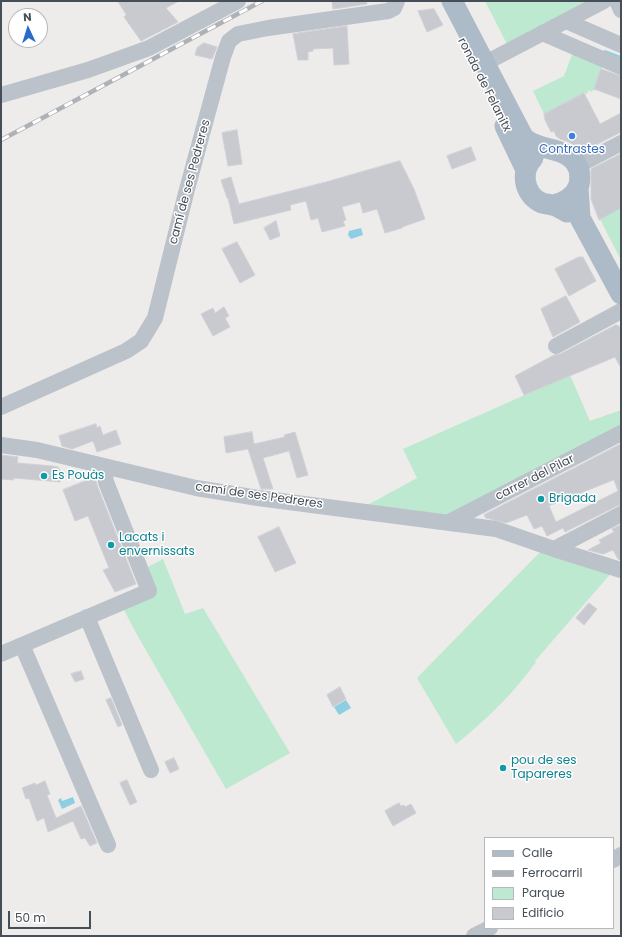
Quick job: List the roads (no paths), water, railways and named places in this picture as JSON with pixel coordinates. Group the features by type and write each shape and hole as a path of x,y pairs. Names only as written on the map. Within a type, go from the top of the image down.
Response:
{"main road":[{"name":"ronda de Felanitx","path":"441,1 526,170"},
{"name":"ronda de Felanitx","path":"452,1 519,129 527,141 544,148"},
{"path":"580,218 554,205 540,202 531,195 526,186 526,170 530,161 544,148 568,155 577,166 580,175 578,188 580,218 621,294"},
{"path":"554,205 564,203 570,199 578,188"}],"street":[{"path":"1,95 88,70 149,48 238,1"},
{"name":"camí de ses Pedreres","path":"1,407 126,351 141,341 155,318 186,193 223,57 229,41 238,34 268,28 388,11 394,8 397,1"},
{"path":"463,1 493,59 544,148"},
{"path":"493,59 604,1"},
{"path":"616,1 621,10"},
{"path":"566,21 621,46"},
{"path":"542,33 621,67"},
{"path":"577,166 621,143"},
{"path":"556,346 621,311"},
{"name":"carrer del Pilar","path":"449,522 621,433"},
{"name":"camí de ses Pedreres","path":"1,445 38,450 196,488 258,498 496,529 621,570"},
{"path":"1,654 149,591 106,482 103,466"},
{"path":"554,549 621,514"},
{"path":"87,617 151,770"},
{"path":"22,645 108,845"},
{"path":"474,936 488,929"}],"water":[{"path":"361,228 363,235 351,239 348,235 349,231"},
{"path":"346,700 351,708 339,715 334,707"},
{"path":"73,797 75,803 62,809 58,800 61,798 62,801"}],"waterway":[{"path":"605,52 621,58"}],"railway":[{"path":"1,140 262,1"}],"place":[{"name":"Contrastes","path":"572,136"},
{"name":"Es Pouàs","path":"44,476"},
{"name":"Brigada","path":"541,499"},
{"name":"Lacats i envernissats","path":"111,545"},
{"name":"pou de ses Tapareres","path":"503,768"}]}
